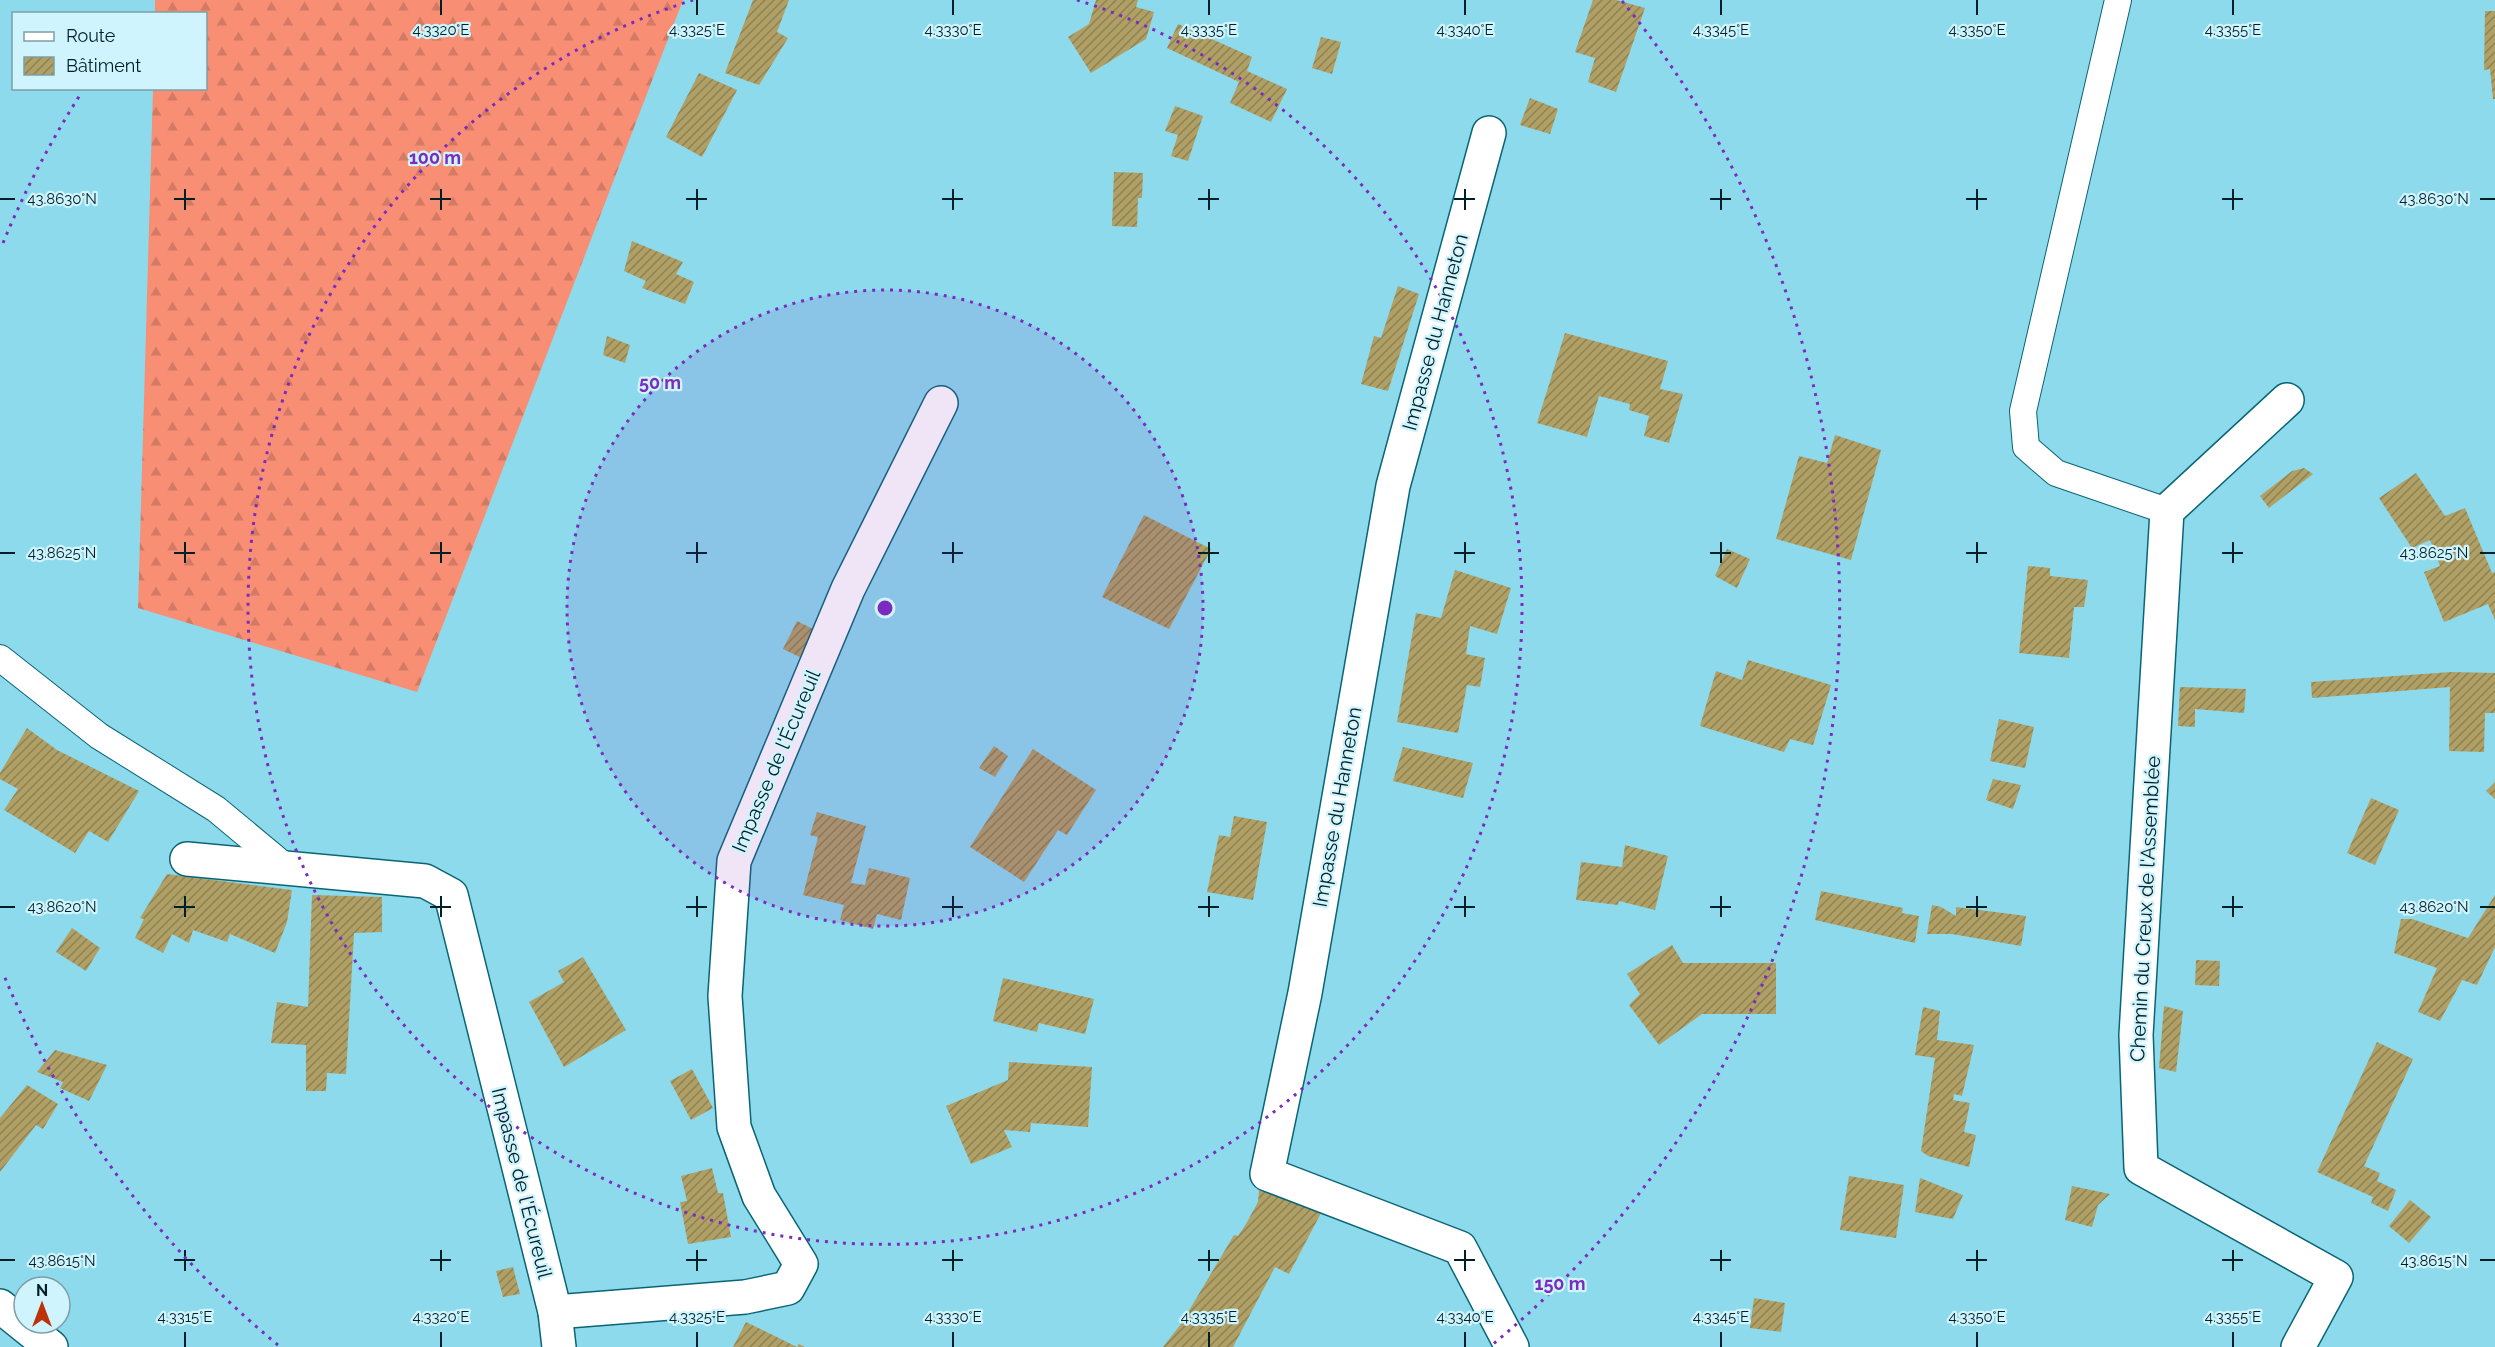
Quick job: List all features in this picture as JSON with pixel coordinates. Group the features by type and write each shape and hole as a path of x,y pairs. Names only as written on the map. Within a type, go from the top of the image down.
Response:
{"street":[{"name":"Impasse du Hanneton","path":"1489,133 1393,486 1305,993 1267,1174 1460,1248 1512,1347"},
{"path":"2167,511 2287,400"},
{"name":"Impasse de l'Écureuil","path":"555,1312 746,1297 788,1288 801,1264 759,1196 734,1127 725,996 734,861 848,589 940,403"},
{"name":"Chemin du Creux de l'Assemblée","path":"2167,511 2136,1035 2141,1168 2336,1277 2298,1347"},
{"name":"Impasse de l'Écureuil","path":"188,859 425,880 451,895 555,1312 559,1347"},
{"path":"0,1306 51,1347"}],"lane":[{"path":"2118,0 2023,411 2026,447 2056,473 2167,511"},
{"path":"0,658 99,736 216,809 287,868"}],"green space":[{"path":"155,0 683,0 417,692 138,608 153,90 207,90 207,12 155,12"}],"building":[{"path":"753,0 789,0 777,32 788,38 759,85 725,73"},
{"path":"1096,0 1138,0 1136,7 1154,12 1146,39 1091,73 1068,37 1089,24"},
{"path":"1593,0 1616,0 1645,8 1616,92 1588,82 1595,58 1575,52"},
{"path":"2485,11 2495,11 2495,99 2493,99 2490,69 2484,70"},
{"path":"1178,24 1252,57 1247,71 1287,89 1271,122 1230,103 1239,82 1167,48"},
{"path":"1321,37 1341,42 1332,74 1312,68"},
{"path":"699,73 737,90 702,157 666,137"},
{"path":"1530,98 1558,109 1550,134 1520,125"},
{"path":"1175,106 1203,116 1188,161 1171,156 1178,135 1165,131"},
{"path":"1114,172 1143,173 1142,198 1138,198 1137,227 1112,226"},
{"path":"632,241 683,262 676,274 694,282 685,304 642,288 646,281 624,271"},
{"path":"1398,286 1419,294 1388,391 1361,384 1374,336 1381,338"},
{"path":"1565,333 1668,361 1660,389 1683,394 1669,443 1644,436 1649,416 1629,410 1630,404 1599,396 1587,437 1537,423"},
{"path":"607,336 630,345 625,363 603,355"},
{"path":"1835,435 1881,450 1851,560 1776,539 1799,456 1827,463"},
{"path":"2304,468 2313,474 2269,508 2260,496 2292,471"},
{"path":"2416,473 2445,516 2465,508 2492,573 2495,572 2495,620 2488,604 2444,622 2424,572 2440,566 2430,540 2412,548 2379,498"},
{"path":"1144,515 1211,549 1169,629 1102,597"},
{"path":"1727,549 1750,559 1737,588 1715,576"},
{"path":"2028,566 2050,568 2050,576 2088,580 2084,607 2074,607 2069,658 2019,653"},
{"path":"1455,570 1511,588 1497,634 1470,626 1466,654 1485,658 1480,687 1467,685 1458,733 1397,722 1416,613 1441,618"},
{"path":"797,621 825,635 812,663 783,649"},
{"path":"1748,660 1831,685 1813,745 1790,739 1784,752 1700,726 1716,671 1742,680"},
{"path":"2451,672 2495,673 2495,713 2485,713 2484,752 2449,751 2450,687 2312,698 2311,682"},
{"path":"2180,687 2246,689 2244,713 2195,709 2195,727 2178,726"},
{"path":"1999,719 2034,727 2025,768 1990,761"},
{"path":"27,728 57,750 139,791 108,842 89,831 75,853 4,810 18,789 0,779 0,773"},
{"path":"994,746 1008,756 995,777 979,768"},
{"path":"1403,747 1473,763 1463,798 1393,781"},
{"path":"1033,749 1096,790 1067,835 1058,830 1024,882 970,847"},
{"path":"1993,779 2021,785 2013,809 1986,800"},
{"path":"2495,782 2495,799 2486,791"},
{"path":"2371,798 2399,810 2375,865 2347,853"},
{"path":"817,812 866,826 851,883 865,885 869,868 910,878 901,920 877,914 873,929 840,920 844,905 803,895 818,837 810,835"},
{"path":"1234,816 1267,822 1253,900 1207,892 1219,835 1230,837"},
{"path":"1625,845 1668,856 1655,910 1619,901 1618,905 1576,900 1581,862 1622,867"},
{"path":"167,874 292,890 287,922 275,953 230,934 227,942 193,930 189,943 172,934 163,953 135,938 144,919 140,918"},
{"path":"1821,891 1903,908 1902,913 1919,916 1915,943 1815,920"},
{"path":"312,895 382,897 382,932 354,933 346,1074 327,1073 326,1091 306,1091 306,1045 271,1043 277,1002 308,1007"},
{"path":"2495,895 2495,947 2477,985 2462,980 2440,1021 2418,1012 2437,968 2394,953 2401,919 2412,919 2468,938"},
{"path":"1932,905 1941,907 1956,916 1956,907 2026,916 2021,946 1952,934 1927,934"},
{"path":"72,928 100,948 86,971 56,952"},
{"path":"1672,945 1683,963 1776,963 1776,1014 1702,1014 1659,1045 1629,1005 1640,994 1627,974"},
{"path":"583,957 626,1030 564,1067 529,1002 564,982 558,971"},
{"path":"2196,960 2220,961 2219,986 2195,985"},
{"path":"1003,978 1094,999 1085,1034 1039,1023 1037,1032 993,1021"},
{"path":"2164,1006 2183,1011 2176,1072 2159,1068"},
{"path":"1923,1007 1940,1011 1937,1040 1974,1045 1962,1096 1954,1094 1953,1100 1970,1103 1964,1132 1976,1135 1969,1167 1928,1156 1921,1151 1935,1058 1915,1055"},
{"path":"2377,1042 2413,1059 2364,1166 2380,1173 2377,1181 2396,1190 2388,1211 2371,1203 2373,1197 2317,1172"},
{"path":"55,1050 107,1065 89,1101 60,1088 63,1082 37,1072"},
{"path":"1009,1062 1092,1067 1088,1127 1031,1123 1030,1132 1004,1130 1012,1147 971,1164 946,1106 1008,1080"},
{"path":"692,1069 713,1108 691,1120 670,1081"},
{"path":"27,1085 58,1104 43,1129 36,1125 0,1172 0,1118"},
{"path":"712,1168 718,1193 723,1193 731,1237 688,1244 680,1202 687,1201 681,1176"},
{"path":"1849,1176 1904,1185 1896,1238 1840,1230"},
{"path":"1920,1178 1963,1195 1953,1219 1915,1212"},
{"path":"2072,1186 2110,1194 2098,1205 2092,1227 2065,1220"},
{"path":"1259,1190 1321,1213 1289,1274 1275,1267 1233,1347 1163,1347 1181,1324 1234,1235 1238,1236 1246,1224 1258,1202"},
{"path":"2410,1200 2431,1217 2409,1243 2389,1226"},
{"path":"513,1267 520,1294 503,1297 496,1271"},
{"path":"1754,1298 1785,1303 1781,1332 1750,1328"},
{"path":"746,1322 797,1347 733,1347"}]}
